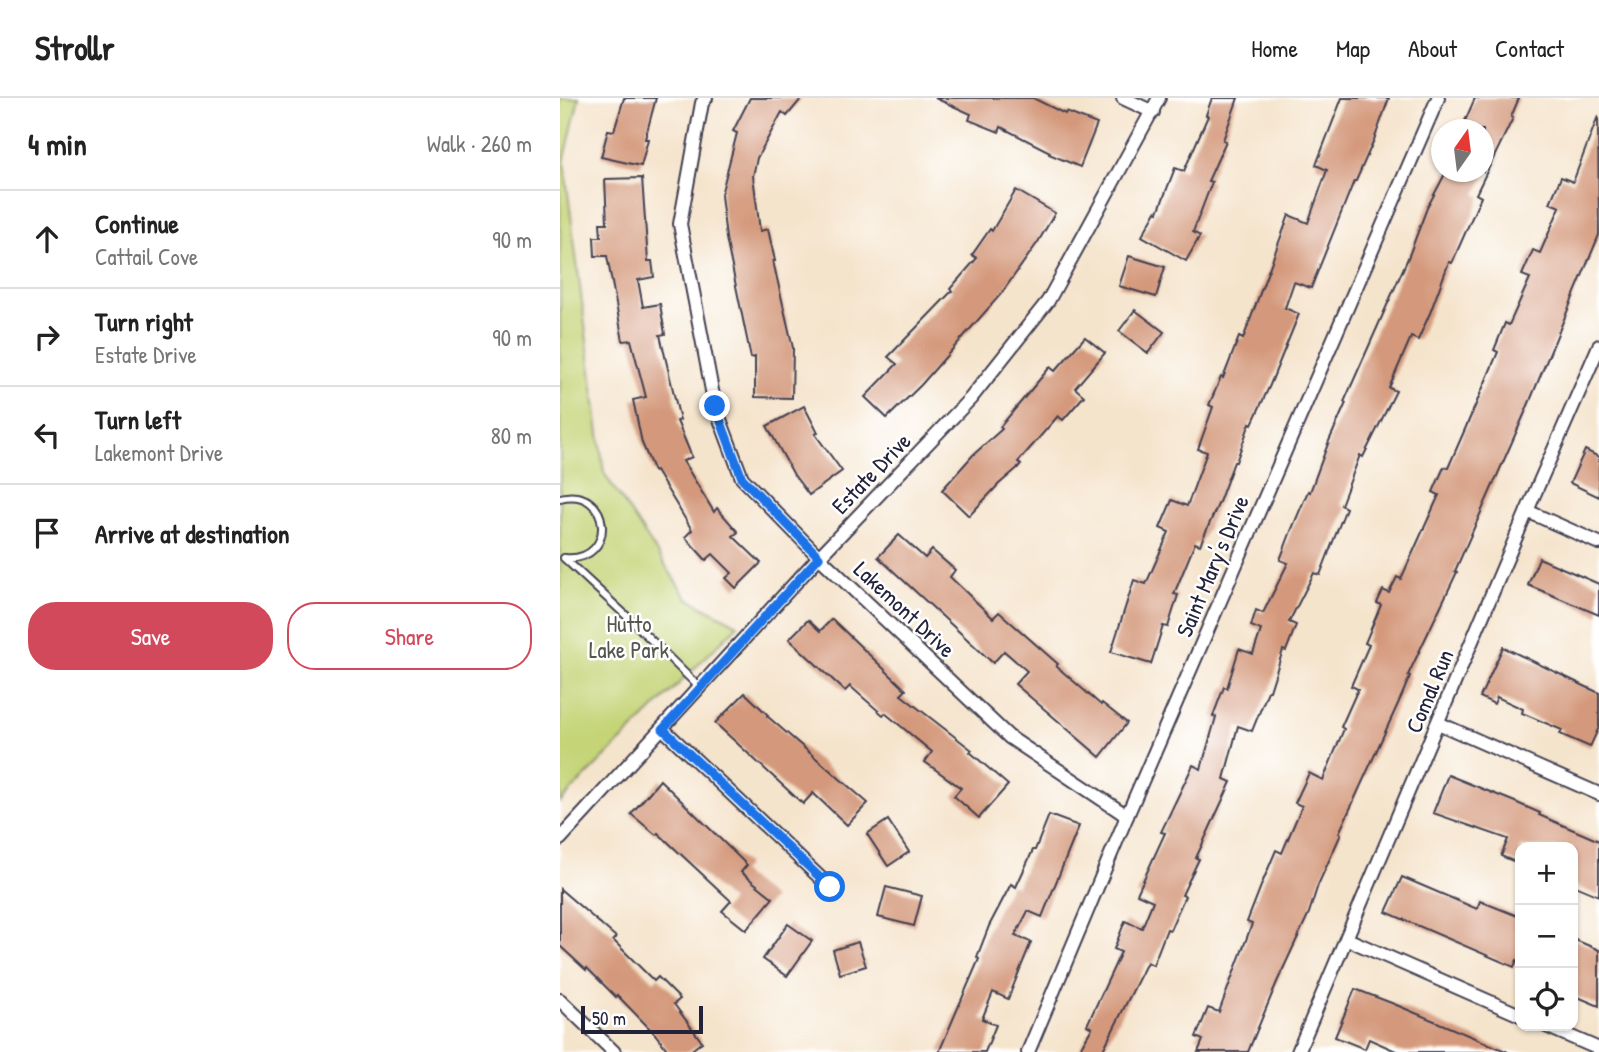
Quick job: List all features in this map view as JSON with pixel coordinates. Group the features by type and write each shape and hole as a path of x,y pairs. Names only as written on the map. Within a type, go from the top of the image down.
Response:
{"street":[{"name":"Lakemont Drive","path":"706,98 702,103 680,224 715,406 742,478 819,557 1009,737 1127,816"},
{"path":"1123,98 1153,112"},
{"name":"Estate Drive","path":"560,839 819,557 971,398 1048,302 1159,98"},
{"name":"Saint Mary's Drive","path":"1028,1052 1127,816 1438,98"},
{"name":"Comal Run","path":"1298,1052 1599,346"},
{"path":"1527,511 1599,543"},
{"path":"1438,723 1599,794"},
{"path":"663,729 830,887"},
{"path":"1347,939 1515,1013"},
{"path":"560,999 614,1052"},
{"path":"1558,1031 1599,1049"}],"lane":[{"path":"560,498 569,496 587,500 594,505 602,521 601,539 590,553 573,559 562,557"},
{"path":"562,557 700,688"}],"green space":[{"name":"Hutto Lake Park","path":"560,98 579,98 564,162 604,473 687,598 738,625 560,802"}],"building":[{"path":"624,98 656,98 641,166 601,157 608,130 614,131"},
{"path":"750,98 802,98 787,116 782,112 757,158 753,176 760,231 768,229 793,348 792,398 755,397 755,357 751,358 726,238 721,195 737,133 733,131"},
{"path":"935,98 1033,98 1065,114 1066,112 1097,124 1080,167 1049,154 1050,152 1001,127 999,132 969,120 971,114"},
{"path":"1212,98 1238,98 1223,140 1226,141 1208,181 1212,182 1193,232 1200,236 1186,261 1142,236 1156,211 1158,212 1175,168 1184,171 1208,116 1206,115"},
{"path":"1342,98 1389,98 1311,288 1294,282 1285,308 1299,314 1270,385 1252,424 1250,423 1200,545 1195,543 1174,594 1178,595 1168,627 1163,626 1151,664 1111,652 1134,580 1146,584 1169,532 1160,528 1172,500 1187,506 1207,452 1198,449 1213,407 1209,405 1239,337 1243,339 1289,215 1308,223 1327,170 1316,165"},
{"path":"1475,98 1519,98 1511,117 1513,118 1494,157 1494,119 1466,119"},
{"path":"1598,116 1599,235 1455,571 1457,572 1408,675 1410,676 1402,695 1339,833 1341,834 1318,885 1309,913 1248,1052 1198,1052 1203,1040 1196,1037 1208,1008 1219,1012 1252,924 1247,922 1263,881 1276,850 1282,853 1302,806 1295,803 1309,773 1323,780 1344,729 1341,727 1358,689 1351,686 1369,645 1365,643 1381,605 1377,603 1383,590 1389,593 1397,577 1401,579 1439,495 1433,492 1444,467 1448,468 1498,352 1494,350 1505,323 1509,325 1530,278 1522,275 1533,250 1540,253 1560,207 1550,203 1561,177 1573,182"},
{"path":"642,178 648,261 652,261 654,277 638,280 643,307 660,304 665,334 660,335 680,420 677,421 692,457 683,461 714,512 717,508 738,532 733,536 761,563 736,588 726,578 732,573 713,554 706,560 685,537 692,530 656,471 654,472 642,443 633,400 646,397 631,340 623,341 607,256 595,256 594,237 601,237 600,223 607,223 605,179"},
{"path":"1441,182 1482,182 1476,194 1481,197 1452,263 1449,262 1418,340 1411,337 1389,388 1396,391 1363,457 1360,455 1341,505 1346,508 1320,575 1314,573 1289,622 1296,625 1286,651 1283,650 1270,691 1252,731 1238,726 1224,779 1231,782 1196,858 1199,859 1182,895 1185,896 1170,930 1167,929 1153,965 1147,962 1102,1052 1078,1052 1092,1028 1087,1025 1121,952 1114,949 1125,921 1142,928 1153,901 1137,894 1165,833 1161,832 1193,765 1201,769 1216,717 1213,716 1224,687 1227,688 1239,649 1253,654 1261,630 1251,626 1256,610 1263,613 1288,563 1280,560 1291,531 1308,491 1310,492 1346,403 1344,402 1408,258 1427,208"},
{"path":"1016,190 1055,213 1001,294 921,385 887,418 865,397 897,364 888,357 952,291 950,289 977,258 972,255 990,229 992,231"},
{"path":"1129,256 1165,267 1156,297 1119,286"},
{"path":"1135,310 1164,332 1148,353 1119,331"},
{"path":"1085,337 1105,353 1075,388 1084,396 1063,420 1058,416 1018,462 1021,465 969,516 942,490 973,455 1002,429 1000,427 1050,367 1055,371"},
{"path":"804,406 818,433 815,434 842,471 809,495 794,475 767,426"},
{"path":"1585,450 1599,457 1599,497 1570,483"},
{"path":"899,535 925,558 932,550 955,570 950,577 993,618 999,612 1058,664 1056,666 1101,705 1102,703 1127,723 1100,757 1015,684 1027,671 1004,651 993,663 878,557"},
{"path":"1539,558 1599,584 1599,615 1528,585"},
{"path":"832,619 906,690 901,695 972,750 970,752 1008,785 979,818 954,796 961,788 925,762 932,752 850,686 845,691 789,639 808,620 820,631"},
{"path":"1503,647 1599,693 1599,727 1590,747 1560,734 1562,730 1522,713 1523,709 1497,697 1494,704 1480,697"},
{"path":"745,693 767,716 868,803 847,825 813,793 803,804 715,723"},
{"path":"1448,775 1599,841 1599,896 1578,887 1578,842 1515,842 1515,862 1501,856 1508,839 1433,813"},
{"path":"660,780 747,865 741,872 773,898 746,930 722,911 731,901 658,833 656,835 631,814"},
{"path":"1049,815 1079,826 1042,917 1028,911 1015,936 1031,942 1008,999 993,992 982,1019 996,1025 985,1052 939,1052 979,959 977,957 989,926 1011,884 1016,887"},
{"path":"888,820 909,852 888,866 867,834"},
{"path":"1402,877 1477,909 1480,901 1515,915 1515,965 1514,967 1386,912"},
{"path":"886,887 922,896 914,926 878,917"},
{"path":"560,889 616,937 613,940 654,981 658,977 680,999 674,1004 702,1042 689,1052 669,1052 617,995 616,997 560,946"},
{"path":"788,924 812,941 787,976 763,959"},
{"path":"1578,941 1599,950 1599,1006 1578,997"},
{"path":"858,942 866,966 840,974 833,950"},
{"path":"1355,989 1508,1052 1398,1052 1369,1039 1365,1049 1335,1037"}],"route":[{"path":"715,406 742,478 819,557 663,729 830,887"}]}
